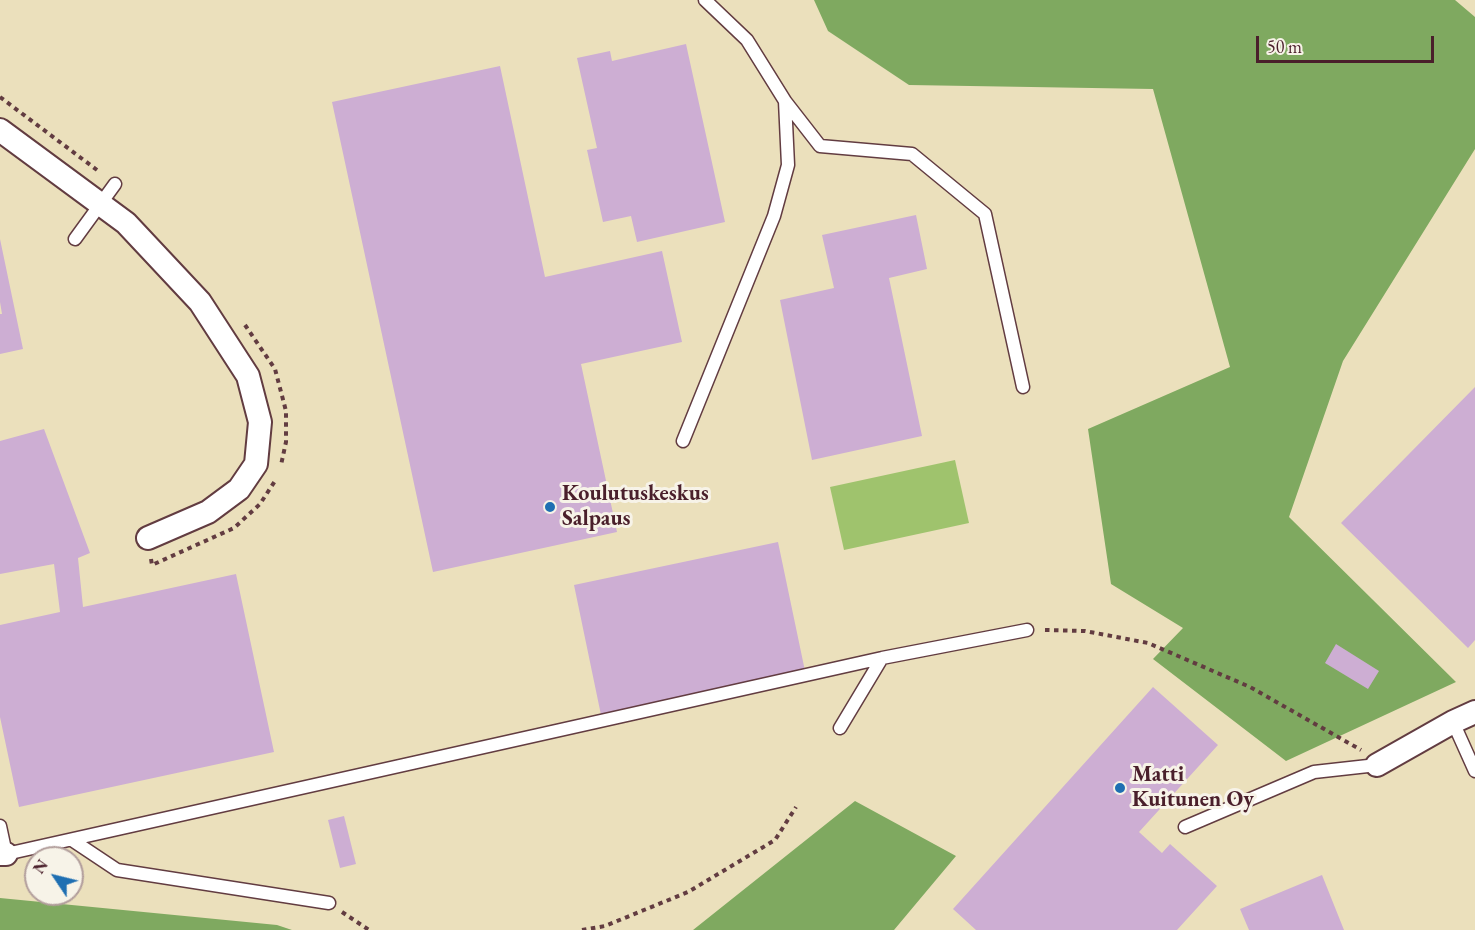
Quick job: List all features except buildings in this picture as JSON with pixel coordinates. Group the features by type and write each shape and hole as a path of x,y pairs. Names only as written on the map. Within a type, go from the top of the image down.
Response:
{"street":[{"path":"0,130 126,223 200,302 248,376 260,422 256,464 238,489 208,512 148,538"},
{"path":"1377,765 1475,712"}],"lane":[{"path":"705,0 747,40 785,101 820,146 912,154 985,213 1023,387"},
{"path":"683,441 774,216 788,165 785,101"},
{"path":"75,238 115,184"},
{"path":"0,826 3,854 882,658 1027,630"},
{"path":"840,728 882,658"},
{"path":"1453,722 1475,771"},
{"path":"1185,826 1314,771 1377,765"},
{"path":"72,840 117,870 329,903"}],"path":[{"path":"0,96 115,184"},
{"path":"148,538 152,565 234,528 260,504 279,476 286,442 286,411 275,369 243,323"},
{"path":"1027,630 1085,631 1148,642 1250,687 1357,747 1377,765"},
{"path":"582,930 605,926 688,892 775,840 796,807"},
{"path":"329,903 369,930"}],"green space":[{"path":"814,0 1455,0 1475,17 1475,149 1343,361 1289,517 1456,682 1286,761 1153,659 1183,628 1111,584 1088,429 1230,367 1153,89 909,85 828,31"},
{"path":"955,460 969,523 844,550 830,487"},
{"path":"855,801 956,856 894,930 693,930"},
{"path":"0,898 24,900 24,906 82,906 277,925 292,930 0,930"}],"place":[{"name":"Koulutuskeskus Salpaus","path":"550,507"},
{"name":"Matti Kuitunen Oy","path":"1120,788"}]}
